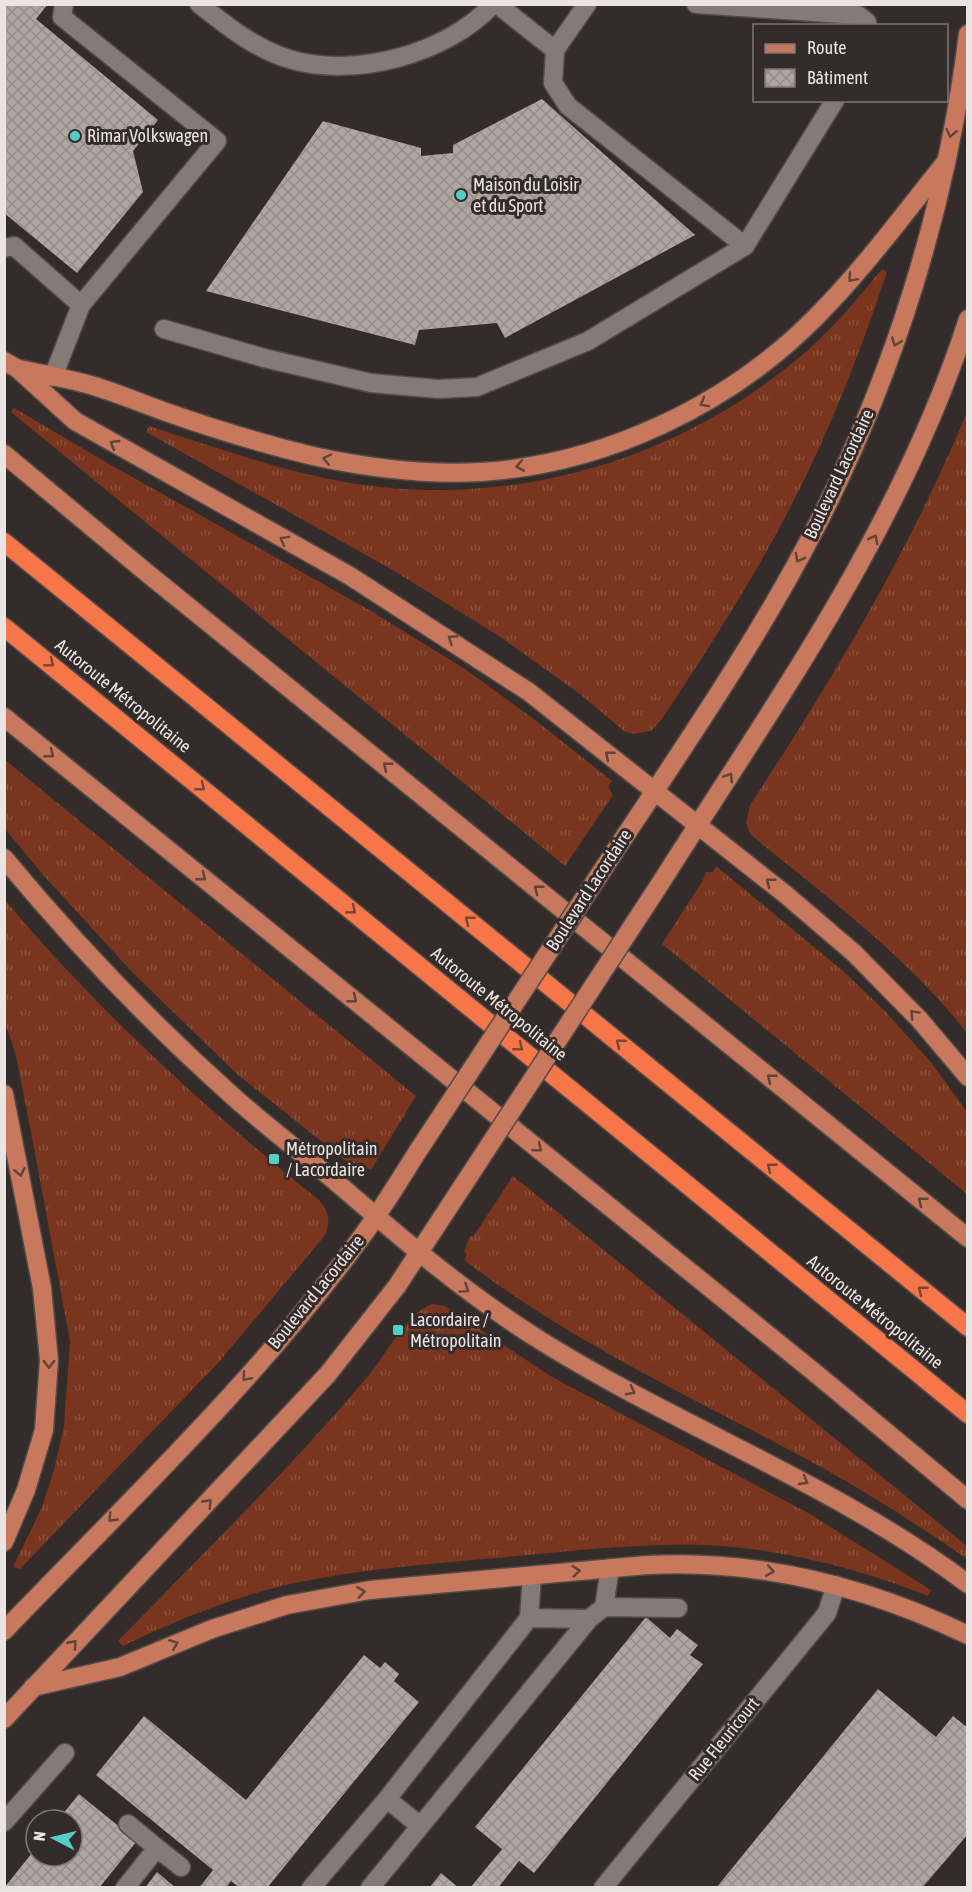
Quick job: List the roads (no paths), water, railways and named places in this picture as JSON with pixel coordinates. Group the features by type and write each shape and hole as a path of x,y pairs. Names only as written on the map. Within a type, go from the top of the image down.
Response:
{"highway":[{"path":"4,542 968,1327"},
{"name":"Autoroute Métropolitaine","path":"4,627 968,1414"}],"main road":[{"name":"Boulevard Lacordaire","path":"4,1631 242,1382 310,1302 376,1217 654,792 795,566 838,482 902,327 932,222 945,164 968,34"},
{"path":"11,365 88,384 258,442 388,469 483,472 574,455 629,438 677,416 705,402 761,366 834,298 945,164"},
{"path":"4,1719 328,1374 419,1253 796,675 877,535 915,454 968,319"},
{"path":"11,365 75,421 350,576 479,657 529,692 785,894 854,953 919,1019 968,1077"},
{"path":"4,454 147,573 968,1238"},
{"path":"4,717 805,1364 968,1500"},
{"path":"4,858 92,957 161,1028 237,1100 443,1274 537,1338 797,1477 924,1554 968,1584"},
{"path":"4,1094 42,1288 49,1360 44,1430 26,1490 4,1542"},
{"path":"33,1687 120,1666 212,1629 287,1605 370,1590 610,1568 711,1563 764,1570 837,1585 908,1608 968,1635"}],"street":[{"path":"53,377 81,305 217,141 62,17 64,4"},
{"path":"199,4 258,46 291,59 325,65 360,64 395,59 429,48 459,32 495,4 555,50"},
{"path":"587,4 555,50 553,83 568,106 745,246"},
{"path":"696,4 858,15 867,24"},
{"path":"164,329 264,358 371,383 438,389 477,387 588,341 745,246 834,102"},
{"path":"4,248 14,246 81,305"},
{"path":"604,1607 610,1568"},
{"path":"311,1887 387,1799 529,1618 532,1576"},
{"name":"Rue Fleuricourt","path":"603,1887 827,1613 837,1585"},
{"path":"370,1887 589,1619 604,1607 678,1608"},
{"path":"529,1618 589,1619"},
{"path":"4,1822 64,1753"},
{"path":"387,1799 419,1825"},
{"path":"128,1824 181,1867"},
{"path":"125,1887 157,1848"}],"place":[{"name":"Rimar Volkswagen","path":"75,136"},
{"name":"Maison du Loisir et du Sport","path":"461,195"},
{"name":"Métropolitain / Lacordaire","path":"274,1159"},
{"name":"Lacordaire / Métropolitain","path":"398,1330"}]}
